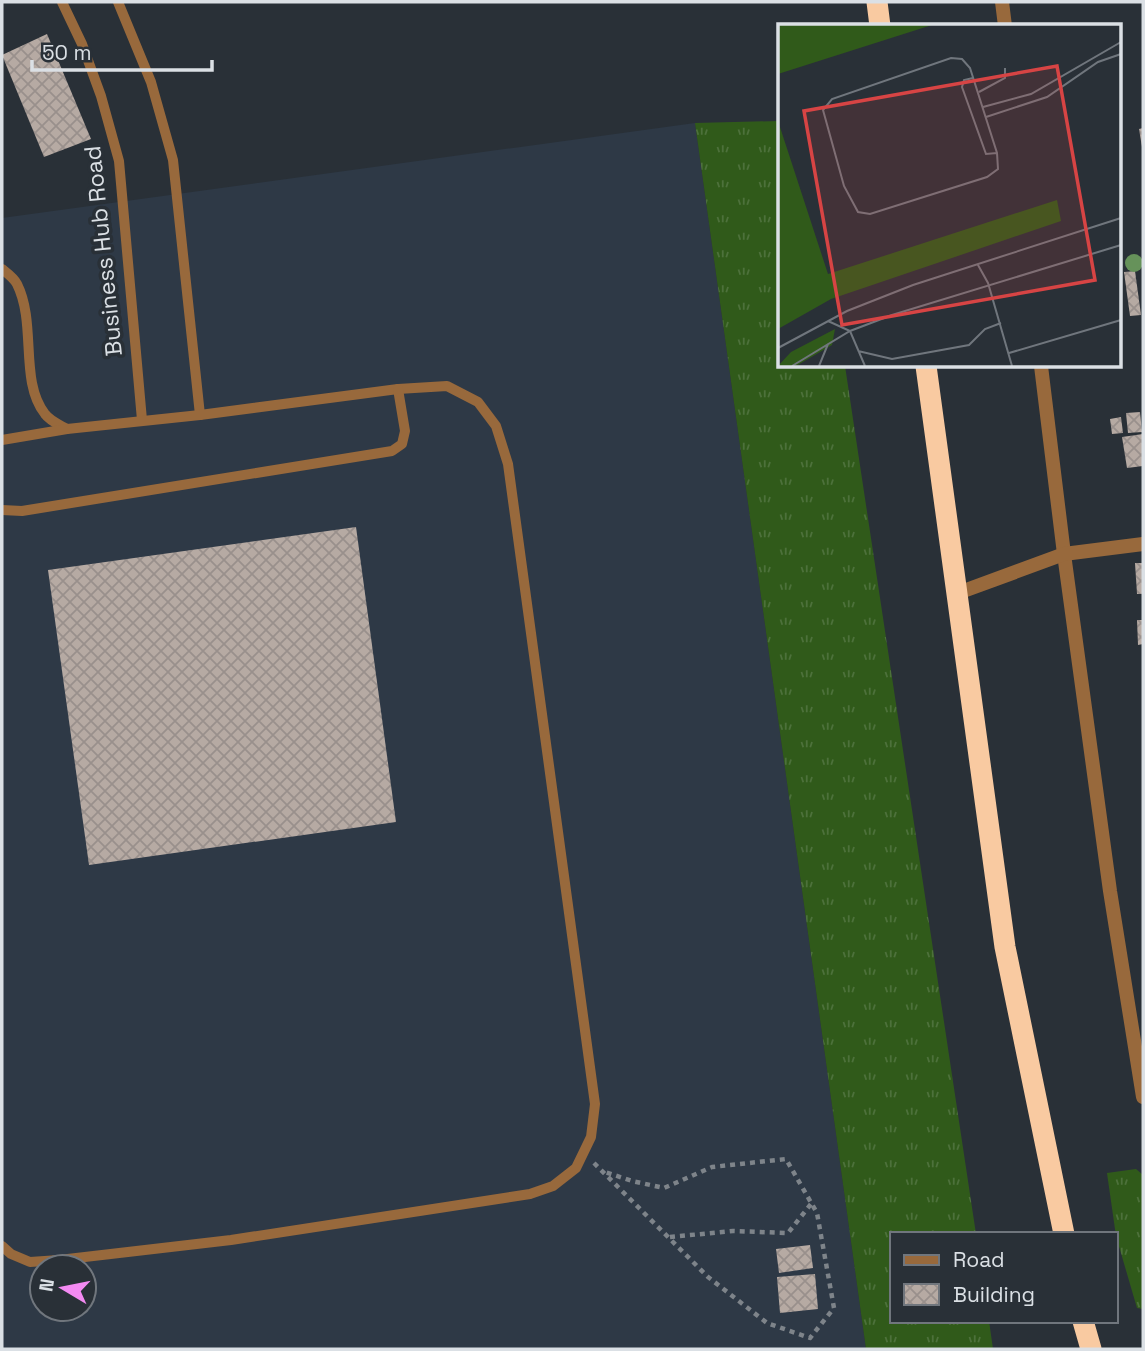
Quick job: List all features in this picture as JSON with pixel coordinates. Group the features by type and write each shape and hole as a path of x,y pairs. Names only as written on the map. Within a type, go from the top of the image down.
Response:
{"highway":[{"path":"877,2 880,24"},
{"path":"926,368 1005,947 1064,1232"},
{"path":"1084,1323 1091,1349"}],"street":[{"path":"1002,2 1005,24"},
{"path":"1041,368 1110,891 1143,1097"},
{"path":"958,593 1064,554 1143,544"}],"lane":[{"name":"Business Hub Road","path":"62,2 82,44 101,96 119,161 142,420"},
{"path":"118,2 152,82 173,160 200,415"},
{"path":"2,269 16,282 26,310 35,400 47,417 67,429"},
{"path":"2,440 67,429 200,415 398,388 447,386 478,402 496,426 509,464 595,1104 591,1137 576,1168 553,1186 530,1194 231,1240 60,1260 30,1262 11,1254 2,1246"},
{"path":"2,510 22,511 392,451 402,444 405,431 398,388"}],"path":[{"path":"583,1153 708,1276 767,1323 810,1338 835,1308 817,1213 786,1159 712,1167 664,1188 602,1171"},
{"path":"669,1237 733,1231 788,1233 811,1204"}],"shaded area":[{"path":"695,123 866,1349 2,1349 2,218"}],"green space":[{"path":"778,121 778,368 845,368 976,1232 890,1232 890,1323 989,1323 993,1349 866,1349 695,123"},
{"path":"1136,1169 1143,1175 1143,1309 1137,1308 1117,1239 1107,1173"}],"building":[{"path":"47,34 91,139 44,157 2,55"},
{"path":"1143,128 1143,147 1142,147 1139,129"},
{"path":"1135,271 1141,315 1130,316 1124,272"},
{"path":"1140,412 1142,432 1128,433 1126,413"},
{"path":"1121,417 1123,433 1112,434 1110,419"},
{"path":"1143,434 1143,466 1127,468 1122,437"},
{"path":"356,527 396,822 89,865 48,570"},
{"path":"1135,563 1143,563 1143,594 1137,594"},
{"path":"1137,620 1143,620 1143,644 1138,645"},
{"path":"810,1245 813,1268 779,1273 776,1249"},
{"path":"815,1274 818,1309 780,1313 777,1277"}]}
